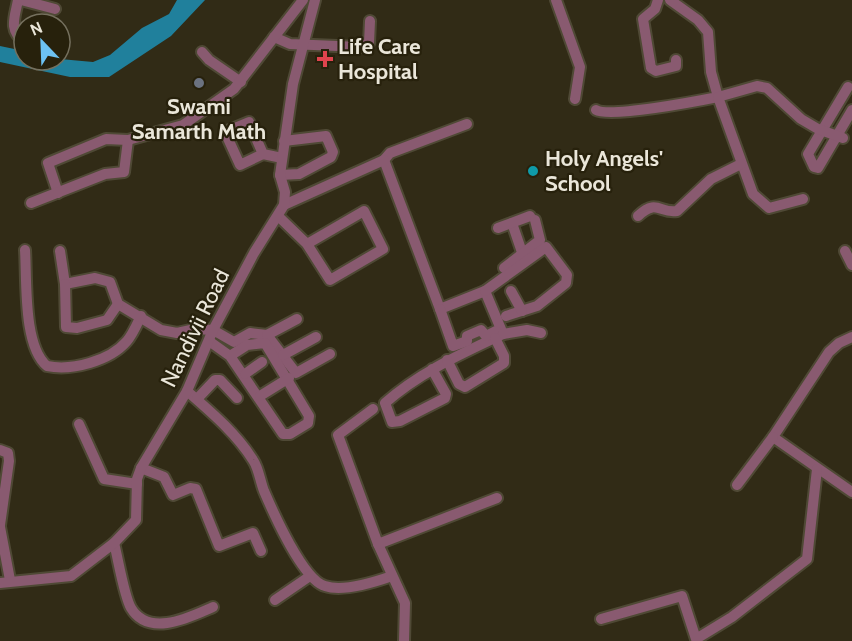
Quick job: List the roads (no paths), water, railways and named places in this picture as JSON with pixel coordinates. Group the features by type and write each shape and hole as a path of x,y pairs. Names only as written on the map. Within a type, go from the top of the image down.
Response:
{"street":[{"path":"19,0 55,9"},
{"path":"58,193 48,163 106,139 128,140 183,125 241,82 303,0"},
{"path":"315,0 305,44 292,84 280,175 285,192 284,205 384,160 390,153 467,124"},
{"path":"556,0 580,67 574,99"},
{"path":"658,0 655,9 643,19 651,68 656,71 676,66 676,60"},
{"path":"678,2 708,32 711,72 753,194 770,208 803,199"},
{"path":"274,37 290,44 365,46 369,43 370,21"},
{"path":"202,52 209,60 241,82"},
{"path":"596,110 610,113 685,104 757,86 767,88 801,119 822,131 840,137"},
{"path":"848,87 808,154 810,162 816,168 840,137 852,110"},
{"path":"280,175 299,174 331,157 333,152 326,136 284,141"},
{"path":"31,203 105,174 124,172 128,140"},
{"path":"263,154 282,158"},
{"path":"384,160 453,346 467,341 466,336 481,330 488,336 495,333 496,329 483,292"},
{"path":"638,216 644,210 658,206 672,212 677,211 711,179 741,164"},
{"name":"Nandivii Road","path":"5,582 70,576 114,543 136,520 137,484 141,468 187,391 211,335 254,253 284,205"},
{"path":"278,216 307,244 330,279 383,249 364,211 307,244"},
{"path":"440,309 483,292 524,257 541,239 532,218 498,228"},
{"path":"512,223 524,257"},
{"path":"504,268 546,248 567,275 568,280 537,306 506,316"},
{"path":"25,250 31,338 35,353 47,366 72,367 117,350 128,340 141,316"},
{"path":"60,251 66,327 77,328 107,320 118,304"},
{"path":"845,251 852,265"},
{"path":"64,284 95,278 110,282 118,304 167,333 195,329 231,342 265,343 289,378 309,416 308,423 286,435 283,434 245,374 211,335"},
{"path":"511,291 522,311"},
{"path":"447,360 459,384 465,387 504,363 499,336 483,292"},
{"path":"230,356 254,333 267,335 297,319"},
{"path":"432,369 446,394 445,398 400,422 392,422 385,403 404,386 432,369 447,360 499,336 527,330 541,333"},
{"path":"267,335 295,372 299,373 330,354"},
{"path":"283,355 316,337"},
{"path":"737,485 773,437 829,352 839,343 852,337"},
{"path":"245,374 262,362"},
{"path":"260,396 289,378"},
{"path":"197,399 215,380 220,380 237,398"},
{"path":"187,391 221,420 255,463 264,491 293,552 310,576 322,586 331,587 359,586 392,576"},
{"path":"373,409 338,435 378,544 405,603 404,641"},
{"path":"79,424 104,479 137,484"},
{"path":"773,437 852,492"},
{"path":"0,450 8,453 9,461 0,526 5,582"},
{"path":"141,468 164,477 173,495 190,488 196,489 219,546 253,533 261,551"},
{"path":"601,619 682,596 696,639 732,617 807,559 817,469"},
{"path":"378,544 497,498"},
{"path":"114,543 131,608 140,615 154,623 171,623 213,607"},
{"path":"275,600 310,576"}],"water":[{"path":"177,0 205,0 171,36 109,77 70,77 47,72 72,72 72,60 93,62 110,55 142,28 169,14"},
{"path":"0,46 12,48 12,65 0,62"}],"place":[{"name":"Life Care Hospital","path":"325,59"},
{"name":"Swami Samarth Math","path":"199,83"},
{"name":"Holy Angels' School","path":"533,171"}]}
